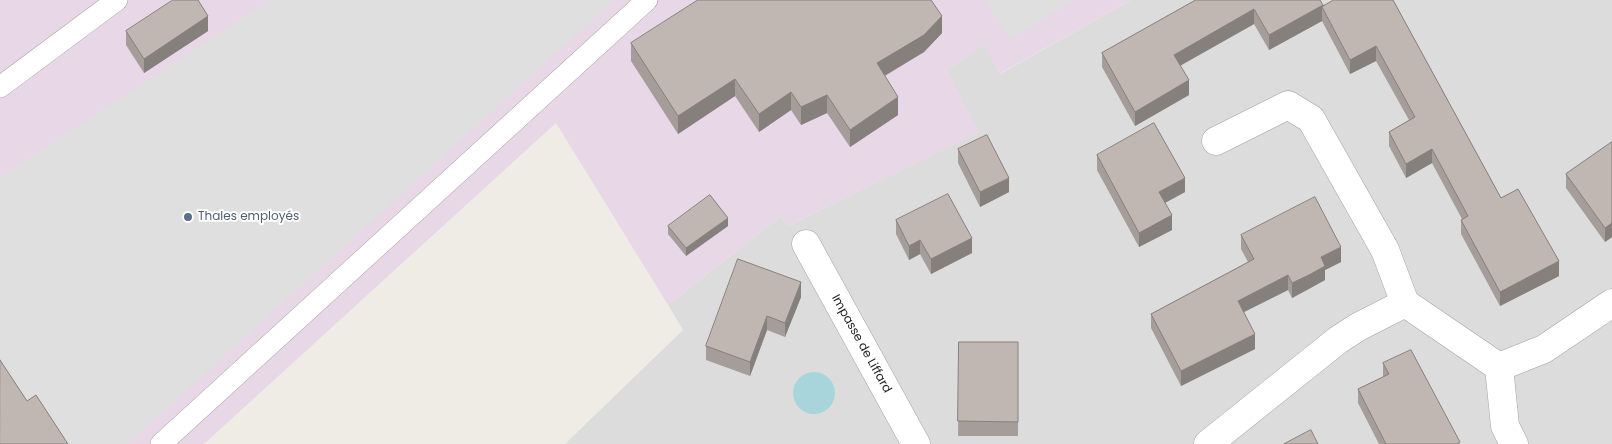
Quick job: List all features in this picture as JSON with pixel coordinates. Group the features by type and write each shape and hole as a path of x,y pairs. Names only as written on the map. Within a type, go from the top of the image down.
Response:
{"street":[{"path":"1216,141 1288,105 1311,119 1385,250 1405,303 1499,367 1505,426 1514,444"},
{"name":"Impasse de Liffard","path":"806,244 916,444"},
{"path":"1208,444 1338,340 1358,327 1405,303"},
{"path":"1499,367 1544,349 1612,303"}],"lane":[{"path":"0,87 117,0"},
{"path":"161,444 647,0"}],"shaded area":[{"path":"0,0 1131,0 999,74 985,44 947,71 979,132 788,226 781,216 668,305 556,123 204,444 0,444"},
{"name":"Thales employés","path":"271,0 614,0 128,444 0,444 0,177"},
{"path":"985,0 1074,0 1011,39"},
{"path":"1131,0 1612,0 1612,444 565,444 683,330 668,305 781,216 788,226 978,132 947,71 985,43 1000,74"}],"water":[{"path":"818,372 826,375 832,381 835,393 832,405 826,411 810,414 802,411 796,405 793,389 796,381 802,375"}],"building":[{"path":"173,0 198,0 208,16 144,59 126,31"},
{"path":"698,0 931,0 942,16 924,35 877,63 898,97 850,130 827,95 801,107 791,92 759,114 735,79 678,116 631,43"},
{"path":"1196,0 1320,0 1323,5 1269,35 1254,9 1174,55 1189,80 1135,112 1102,53"},
{"path":"1334,0 1393,0 1501,198 1518,189 1559,261 1500,292 1461,220 1468,216 1432,149 1406,164 1389,132 1415,117 1376,46 1350,60 1322,7"},
{"path":"1154,123 1185,178 1159,192 1172,215 1139,233 1097,155"},
{"path":"987,135 1009,178 980,192 958,149"},
{"path":"1612,142 1612,223 1605,228 1566,174"},
{"path":"948,194 972,238 931,259 920,240 909,246 896,220"},
{"path":"710,195 728,218 686,248 668,226"},
{"path":"1315,197 1341,247 1321,257 1325,266 1309,275 1292,283 1288,275 1238,301 1255,334 1181,371 1151,314 1254,259 1241,235"},
{"path":"738,259 801,282 785,323 767,316 750,362 706,346"},
{"path":"959,342 1018,342 1018,422 958,421"},
{"path":"1411,350 1460,442 1457,444 1386,444 1358,389 1389,374 1383,363"},
{"path":"0,360 27,401 36,395 68,444 0,444"},
{"path":"1311,430 1318,444 1284,444"}],"place":[{"name":"Thales employés","path":"188,217"}]}
